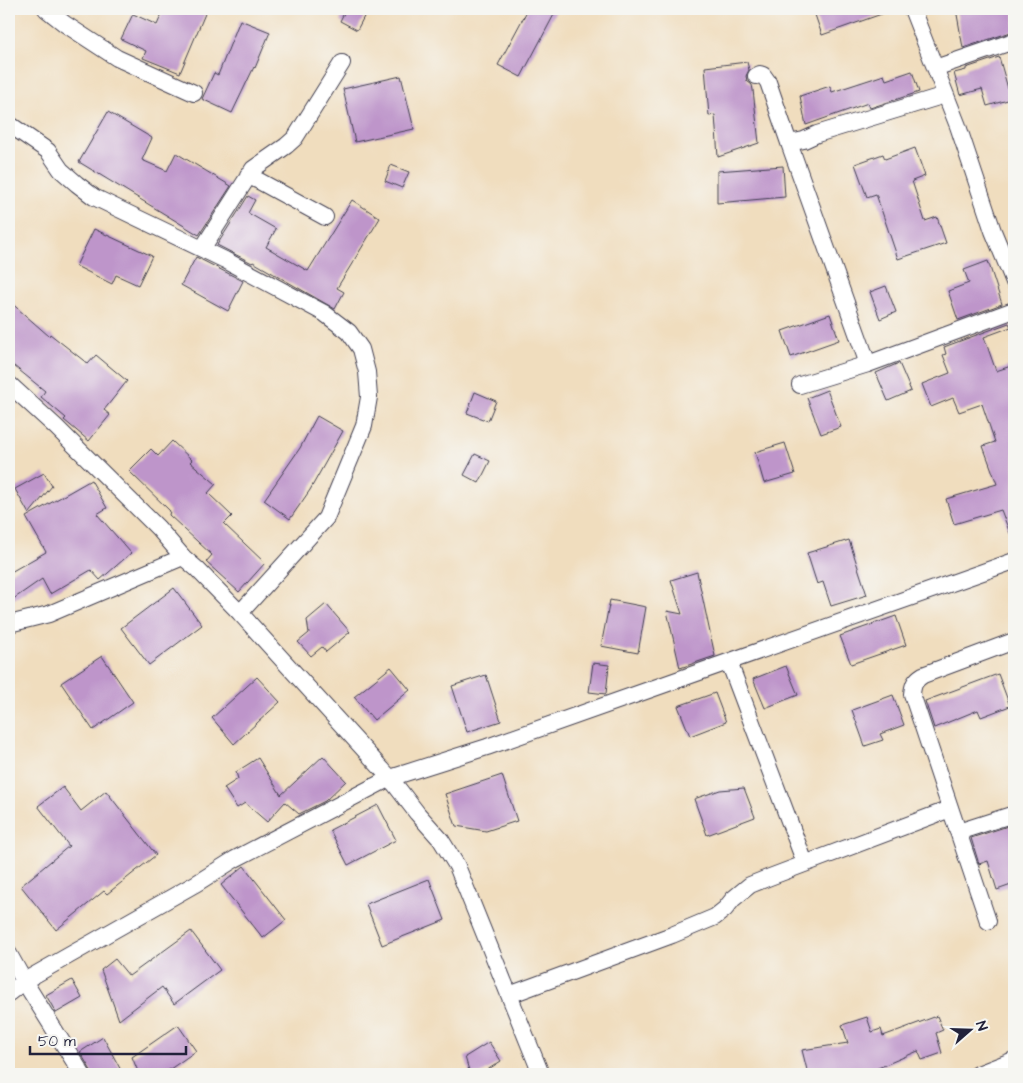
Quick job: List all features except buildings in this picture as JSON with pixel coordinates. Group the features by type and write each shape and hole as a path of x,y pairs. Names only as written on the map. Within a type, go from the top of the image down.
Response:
{"street":[{"path":"46,9 65,24 117,58 194,93"},
{"path":"912,9 958,126 1014,282"},
{"path":"935,68 1014,41"},
{"path":"202,249 253,169 295,138 342,62"},
{"path":"756,76 763,75 768,82 868,364"},
{"path":"789,143 804,140 817,134 945,95"},
{"path":"9,124 48,152 61,170 94,197 225,260 324,313 349,332 361,349 367,372 369,397 364,426 326,518 240,613"},
{"path":"248,175 325,217"},
{"path":"800,385 868,364 1014,310"},
{"path":"9,384 56,426 240,613 390,778 441,840 457,866 541,1074"},
{"path":"9,624 49,614 183,557"},
{"path":"9,993 24,981 235,860 390,778 487,747 1014,561"},
{"path":"988,921 912,694 912,685 922,675 1014,641"},
{"path":"728,662 805,863"},
{"path":"508,995 672,935 715,917 733,899 750,886 805,863 950,809"},
{"path":"958,832 1014,814"},
{"path":"9,954 82,1074"},
{"path":"978,1074 1014,1060"}]}
